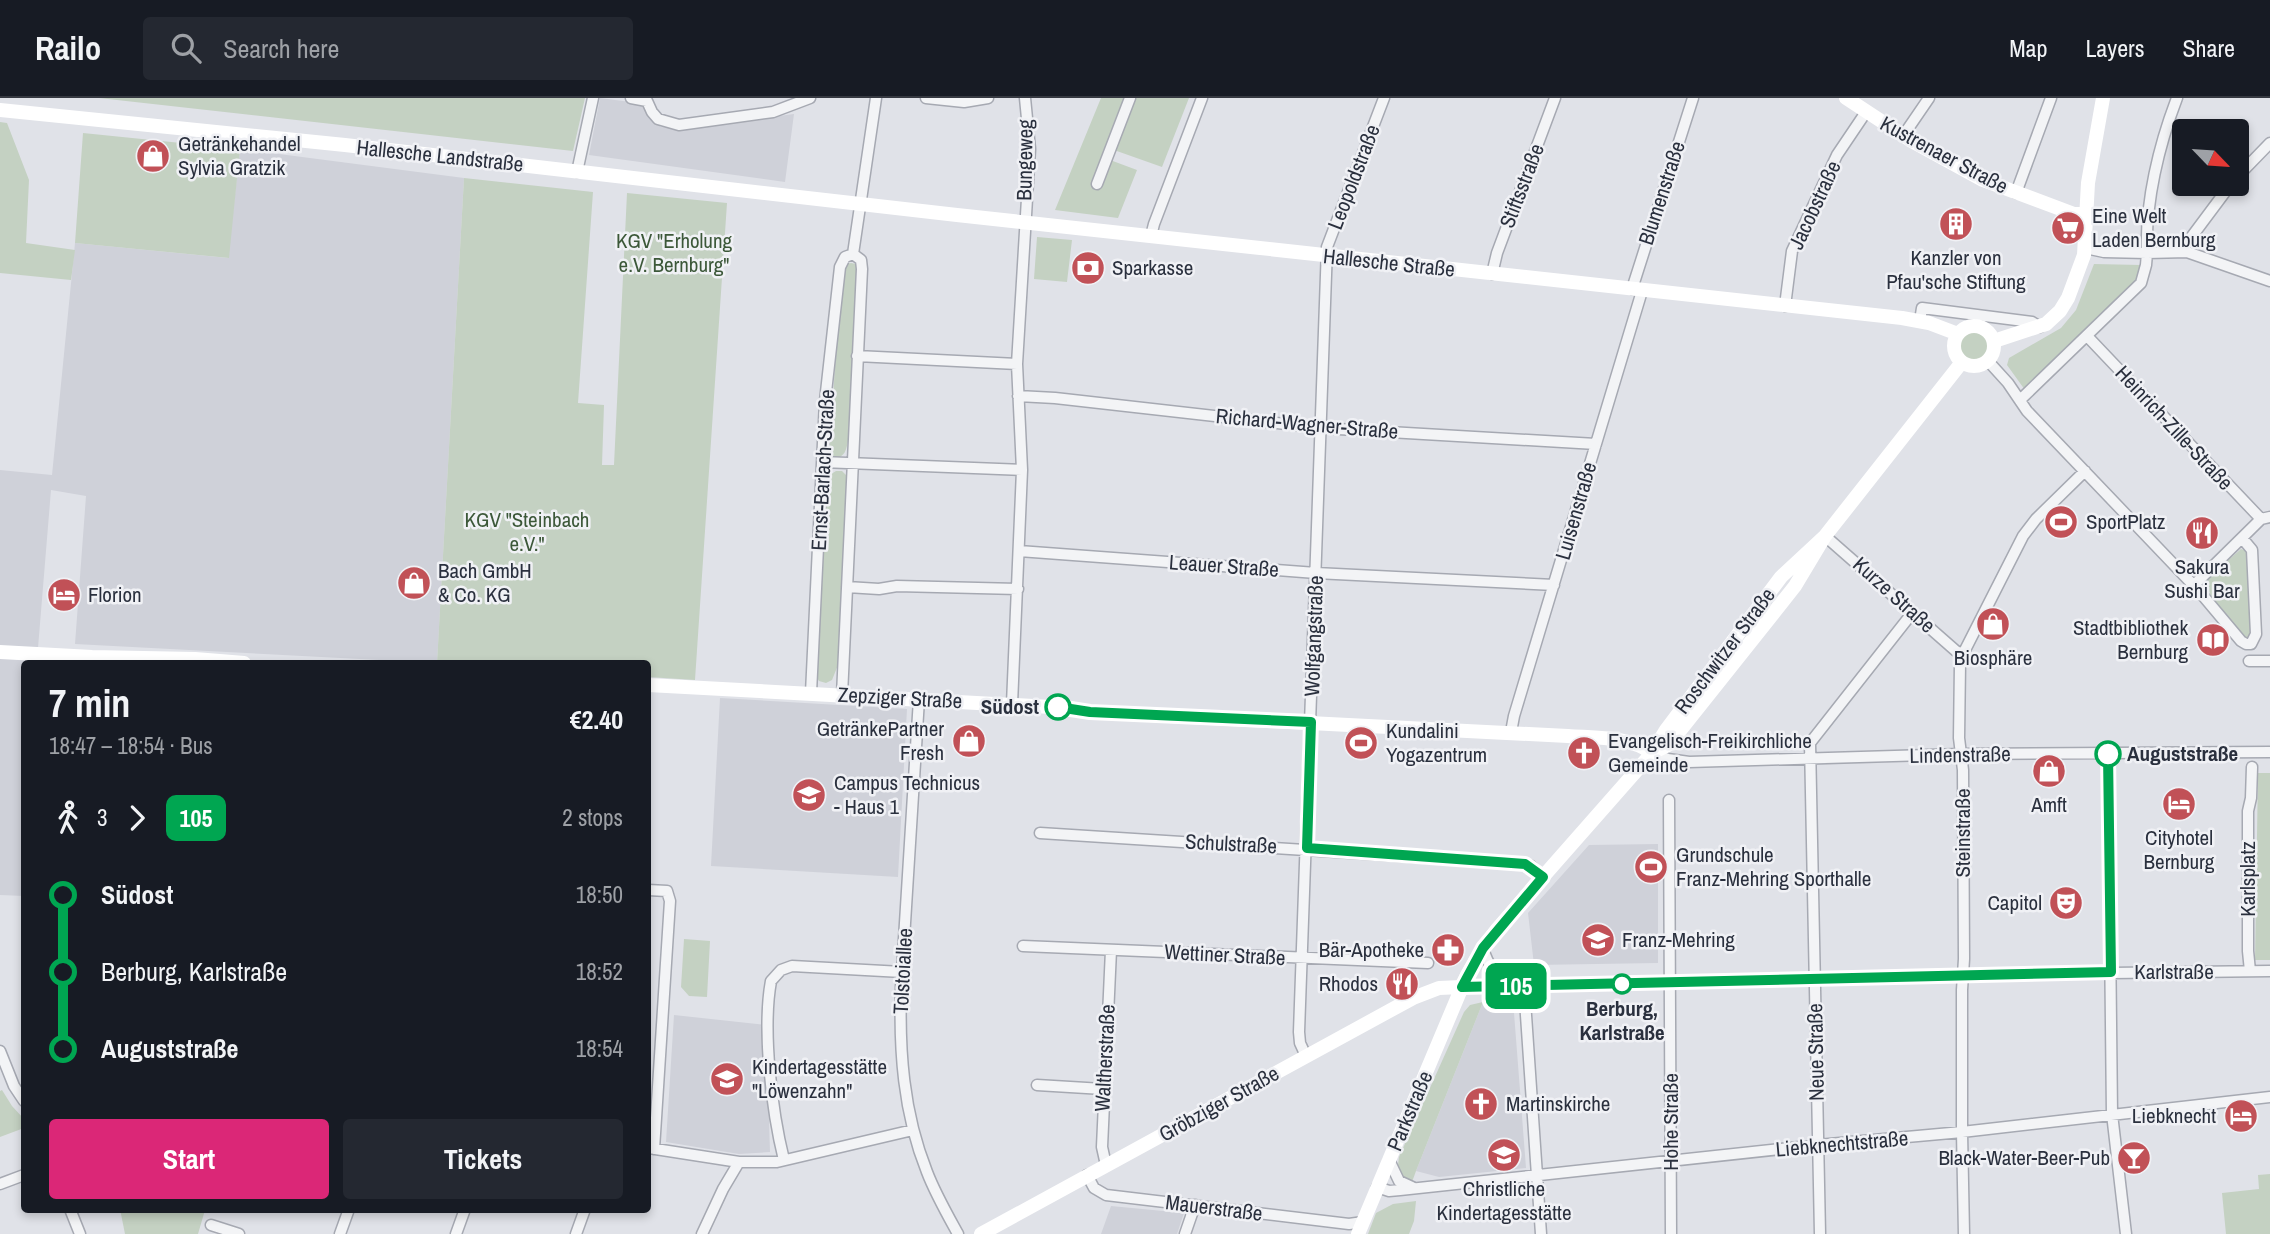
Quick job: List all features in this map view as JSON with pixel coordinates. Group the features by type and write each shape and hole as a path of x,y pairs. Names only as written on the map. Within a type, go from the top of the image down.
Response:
{"main road":[{"name":"Kustrenaer Straße","path":"1846,98 1903,136 1983,180 2074,214 2087,214"},
{"path":"1994,341 2040,327 2054,317 2065,304 2072,289 2085,248 2090,170 2103,98"},
{"name":"Hallesche Landstraße","path":"0,110 220,131 859,203"},
{"name":"Hallesche Straße","path":"859,203 1920,321 1958,334"},
{"path":"1970,326 1989,331 1994,341 1994,352 1988,361 1975,367 1962,362 1954,349 1958,334 1970,326"},
{"name":"Roschwitzer Straße","path":"1543,877 1652,753 1668,745 1675,737 1795,586 1825,536 1962,362"},
{"path":"0,652 207,660"},
{"name":"Zepziger Straße","path":"651,685 1012,704 1090,712 1511,732 1626,742 1641,746 1652,753"},
{"name":"Parkstraße","path":"1356,1229 1389,1160 1462,987 1483,948 1543,877"},
{"name":"Gröbziger Straße","path":"981,1234 1424,993 1439,988 1462,987"}],"street":[{"path":"578,172 593,98"},
{"path":"631,98 647,101 658,119 678,125 773,112 810,98"},
{"name":"Ernst-Barlach-Straße","path":"853,254 876,98"},
{"path":"926,98 964,102 988,98"},
{"name":"Bungeweg","path":"1012,704 1022,470 1017,364 1030,149 1025,98"},
{"path":"1097,184 1130,98"},
{"path":"1151,236 1202,98"},
{"name":"Leopoldstraße","path":"1327,256 1329,239 1384,98"},
{"name":"Stiftsstraße","path":"1492,274 1497,253 1555,98"},
{"name":"Blumenstraße","path":"1637,290 1693,98"},
{"path":"1903,136 1929,98"},
{"path":"2016,193 2052,98"},
{"path":"2020,400 2141,283 2146,265 2157,162 2177,98"},
{"name":"Jacobstraße","path":"1785,306 1792,251 1837,155 1866,112"},
{"path":"2249,165 2270,143"},
{"path":"2181,251 2222,196"},
{"path":"2085,248 2104,252 2181,251 2270,281"},
{"name":"Ernst-Barlach-Straße","path":"842,695 862,269 861,260 853,254"},
{"name":"Ernst-Barlach-Straße","path":"811,693 825,401 839,267 845,257 853,254"},
{"name":"Wolfgangstraße","path":"1306,1056 1300,1043 1299,1032 1327,256"},
{"name":"Luisenstraße","path":"1511,732 1596,444 1637,290"},
{"name":"Hallesche Straße","path":"1920,321 1922,308 2032,322 2040,327"},
{"name":"Heinrich-Zille-Straße","path":"2087,336 2266,518"},
{"path":"857,356 1017,364"},
{"path":"1988,361 2027,411 2194,585 2246,645 2255,640 2256,634 2252,550 2242,538"},
{"name":"Richard-Wagner-Straße","path":"1018,396 1321,428 1596,444"},
{"path":"822,462 1022,470"},
{"name":"Steinstraße","path":"1964,1234 1963,784 1959,664 2023,536 2036,519 2085,471"},
{"path":"2194,585 2266,518"},
{"name":"Kurze Straße","path":"1825,536 1962,654"},
{"name":"Leauer Straße","path":"1020,551 1316,573 1554,585"},
{"path":"847,587 1018,589"},
{"path":"880,601 881,588"},
{"name":"Neue Straße","path":"1820,1234 1810,743 1913,612"},
{"path":"2249,661 2270,661"},
{"name":"Tolstoiallee","path":"919,699 902,972 900,1032 903,1078 913,1130 926,1171 958,1234"},
{"name":"Lindenstraße","path":"1652,753 1689,762 1961,754 2270,752"},
{"path":"2108,754 2112,1114 2126,1234"},
{"name":"Karlsplatz","path":"2250,971 2248,825 2252,767"},
{"name":"Hohe Straße","path":"1669,800 1671,1234"},
{"name":"Schulstraße","path":"1040,832 1525,864 1543,877"},
{"path":"651,890 667,891 670,901 651,1148 739,1162 777,1162 913,1130"},
{"name":"Wettiner Straße","path":"1023,946 1428,963"},
{"path":"1483,948 1493,972 1511,986"},
{"name":"Waltherstraße","path":"1107,1165 1101,1147 1111,950"},
{"path":"784,1160 779,1140 770,1062 768,999 771,981 781,970 792,966 902,972"},
{"path":"2250,971 2270,971"},
{"name":"Karlstraße","path":"1462,987 2250,971"},
{"path":"1524,986 1541,1234"},
{"path":"0,1051 21,1096"},
{"path":"1037,1085 1103,1089"},
{"name":"Liebknechtstraße","path":"1377,1187 1389,1191 1962,1132 2270,1097"},
{"path":"1389,1160 1399,1181 1414,1188"},
{"path":"702,1234 739,1162"},
{"name":"Mauerstraße","path":"1087,1175 1094,1188 1106,1195 1356,1229"},
{"path":"0,1184 21,1176"},
{"path":"1185,1234 1195,1205"},
{"path":"72,1213 80,1234"},
{"path":"340,1234 348,1213"},
{"path":"456,1234 464,1213"},
{"path":"576,1234 584,1213"},
{"path":"211,1225 239,1234"}],"shaded area":[{"path":"600,98 646,104 649,117 661,127 684,129 794,114 785,182 589,155"},
{"path":"240,149 464,178 437,660 380,660 75,644 86,496 51,490 37,660 21,660 21,896 0,895 0,470 52,475 75,243 228,258"},
{"name":"Campus Technicus - Haus 1","path":"720,698 907,709 898,877 711,866"},
{"path":"1658,844 1658,963 1534,965 1528,913 1589,845"},
{"path":"1513,1000 1526,1168 1439,1177 1416,1171 1483,1002"},
{"path":"674,1015 766,1025 770,1152 739,1154 666,1142"},
{"path":"1111,1206 1184,1213 1177,1234 1101,1234"}],"green space":[{"path":"99,98 585,98 573,151"},
{"path":"1101,98 1125,98 1102,157 1137,170 1118,218 1055,210"},
{"path":"1134,98 1189,98 1162,167 1114,150"},
{"path":"0,122 7,123 29,180 26,243 75,250 71,280 0,273"},
{"path":"83,133 240,149 229,258 75,243"},
{"name":"KGV \"Steinbach e.V.\"","path":"464,178 593,192 578,403 604,405 602,465 614,465 627,193 727,203 695,680 651,677 651,660 437,660"},
{"path":"1037,237 1072,240 1067,282 1034,279"},
{"path":"847,264 856,264 858,269 848,441 844,453 835,459 829,455 841,278"},
{"path":"2094,264 2141,265 2140,277 2025,390 2007,365 2009,358 2061,328 2076,310"},
{"path":"1974,332 1984,336 1988,346 1984,356 1974,360 1964,356 1960,346 1964,336"},
{"path":"842,471 847,476 847,482 838,665 832,680 826,683 819,681 816,676 826,482 828,476"},
{"path":"2241,549 2249,552 2250,637 2246,640 2210,594 2206,583 2209,577"},
{"path":"2258,773 2270,773 2270,960 2255,960"},
{"path":"684,939 710,941 707,997 689,996 681,987"},
{"path":"1483,1002 1412,1182 1402,1177 1398,1165 1399,1157 1464,1012 1470,1005"},
{"path":"2,1090 21,1116 21,1129 0,1137"},
{"path":"2270,1174 2270,1234 2226,1234 2222,1193 2259,1189 2258,1175"},
{"path":"1416,1201 1414,1221 1409,1234 1368,1234 1376,1213 1393,1204"},
{"path":"121,1213 204,1213 198,1234 125,1234"}],"bus line":[{"name":"105","path":"1058,707 1090,712 1311,722 1307,848 1531,866 1543,877 1483,948 1462,987 2111,972 2108,754"}],"place":[{"name":"Getränkehandel Sylvia Gratzik","path":"153,156"},
{"name":"Kanzler von Pfau'sche Stiftung","path":"1956,224"},
{"name":"Eine Welt Laden Bernburg","path":"2068,228"},
{"name":"Sparkasse","path":"1088,268"},
{"name":"SportPlatz","path":"2061,522"},
{"name":"Sakura Sushi Bar","path":"2202,533"},
{"name":"Bach GmbH & Co. KG","path":"414,583"},
{"name":"Florion","path":"64,595"},
{"name":"Biosphäre","path":"1993,624"},
{"name":"Stadtbibliothek Bernburg","path":"2213,640"},
{"name":"Südost","path":"1058,707"},
{"name":"GetränkePartner Fresh","path":"969,741"},
{"name":"Kundalini Yogazentrum","path":"1361,743"},
{"name":"Evangelisch-Freikirchliche Gemeinde","path":"1584,753"},
{"name":"Auguststraße","path":"2108,754"},
{"name":"Amft","path":"2049,771"},
{"name":"Campus Technicus - Haus 1","path":"809,795"},
{"name":"Cityhotel Bernburg","path":"2179,804"},
{"name":"Grundschule Franz-Mehring Sporthalle","path":"1651,867"},
{"name":"Capitol","path":"2066,903"},
{"name":"Franz-Mehring","path":"1598,940"},
{"name":"Bär-Apotheke","path":"1448,950"},
{"name":"Rhodos","path":"1402,984"},
{"name":"Berburg, Karlstraße","path":"1622,984"},
{"name":"Kindertagesstätte \"Löwenzahn\"","path":"727,1079"},
{"name":"Martinskirche","path":"1481,1104"},
{"name":"Liebknecht","path":"2241,1116"},
{"name":"Christliche Kindertagesstätte","path":"1504,1155"},
{"name":"Black-Water-Beer-Pub","path":"2134,1158"}],"park label":[{"name":"KGV \"Erholung e.V. Bernburg\"","path":"674,253"}]}
